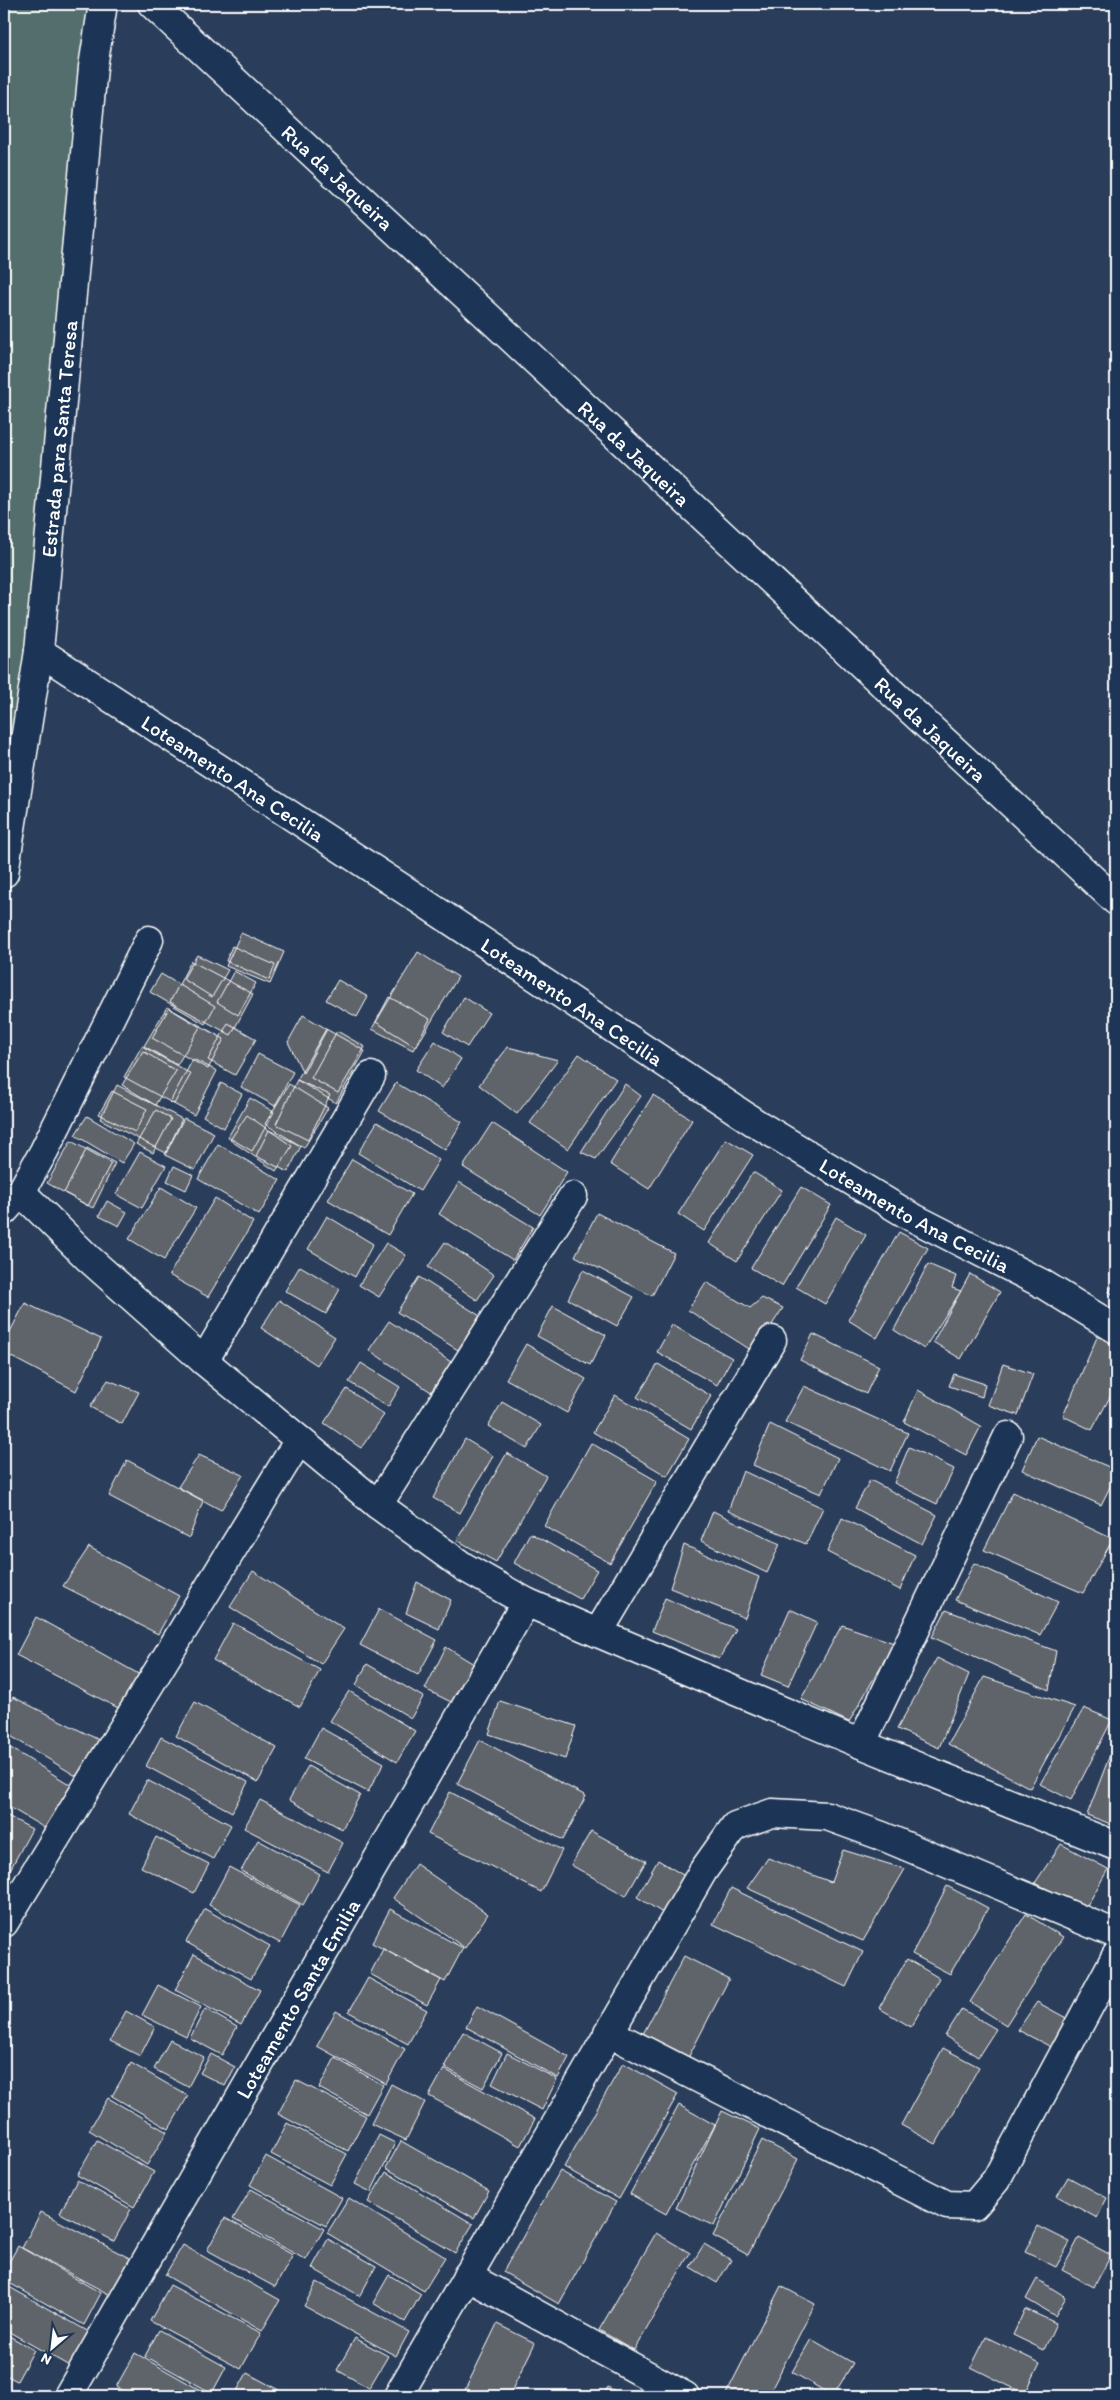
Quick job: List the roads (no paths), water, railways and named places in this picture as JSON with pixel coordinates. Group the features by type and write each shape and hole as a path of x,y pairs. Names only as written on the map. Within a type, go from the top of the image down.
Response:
{"street":[{"name":"Estrada para Santa Teresa","path":"4,873 40,651 93,67 103,4"},
{"name":"Rua da Jaqueira","path":"152,4 1116,901"},
{"name":"Loteamento Ana Cecilia","path":"40,651 412,894 754,1122 910,1216 1041,1282 1116,1329"},
{"path":"149,940 12,1202 88,1258 204,1361 378,1505 464,1567 526,1602 598,1633 861,1744 1116,1846"},
{"path":"204,1361 371,1076"},
{"path":"378,1505 573,1196"},
{"path":"598,1633 772,1340"},
{"path":"861,1744 1008,1436"},
{"path":"4,1923 299,1440"},
{"name":"Loteamento Santa Emilia","path":"68,2396 526,1602"},
{"path":"398,2396 703,1871 735,1826 772,1813 827,1816 882,1836 1116,1934"},
{"path":"608,2032 947,2205 974,2206 996,2180 1116,1956"},
{"path":"467,2276 685,2396"}]}
